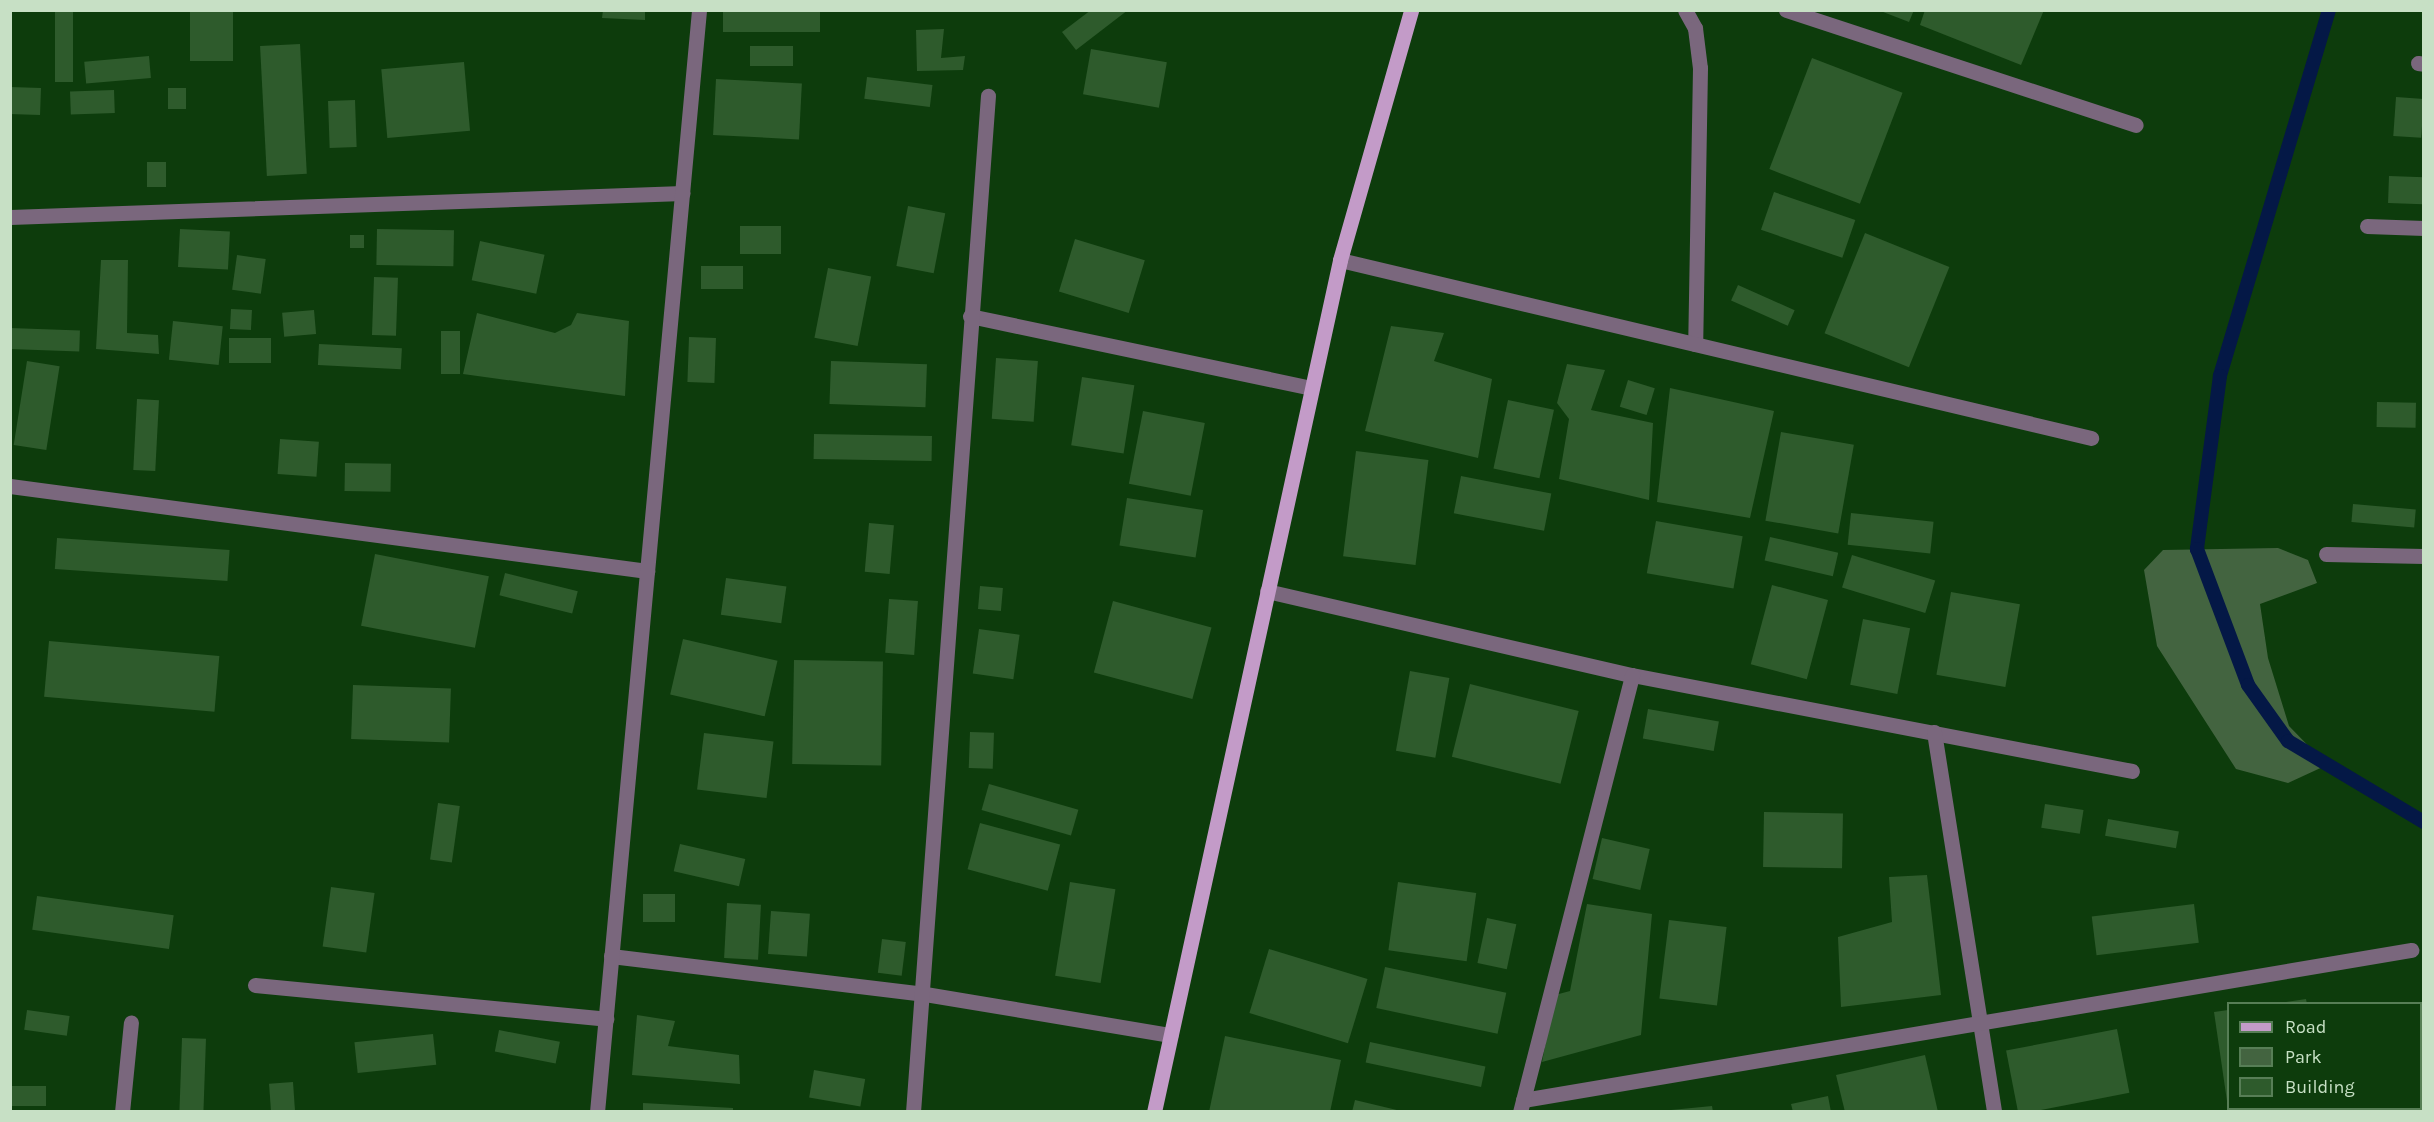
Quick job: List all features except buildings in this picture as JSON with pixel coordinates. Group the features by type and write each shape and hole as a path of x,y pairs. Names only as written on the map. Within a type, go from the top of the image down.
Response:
{"main road":[{"path":"1154,1112 1340,260 1411,10"}],"street":[{"path":"597,1112 699,10"},
{"path":"1685,10 1695,28 1700,68 1695,344"},
{"path":"1786,10 2136,125"},
{"path":"913,1112 925,994 970,316 988,96"},
{"path":"10,216 683,193"},
{"path":"2367,226 2424,228"},
{"path":"1340,260 2091,438"},
{"path":"970,316 1312,388"},
{"path":"10,486 647,571"},
{"path":"2326,554 2424,556"},
{"path":"1267,591 1632,675 2132,771"},
{"path":"1632,675 1522,1106 2410,951"},
{"path":"1934,732 1994,1112"},
{"path":"611,956 925,994 1171,1035"},
{"path":"255,985 606,1019"},
{"path":"122,1112 131,1022"}],"green space":[{"path":"2278,548 2308,560 2317,583 2260,604 2268,658 2289,726 2327,765 2288,783 2236,769 2157,646 2144,570 2163,550"}],"waterway":[{"path":"2329,10 2220,376 2197,549 2248,685 2288,741 2424,822"}]}
